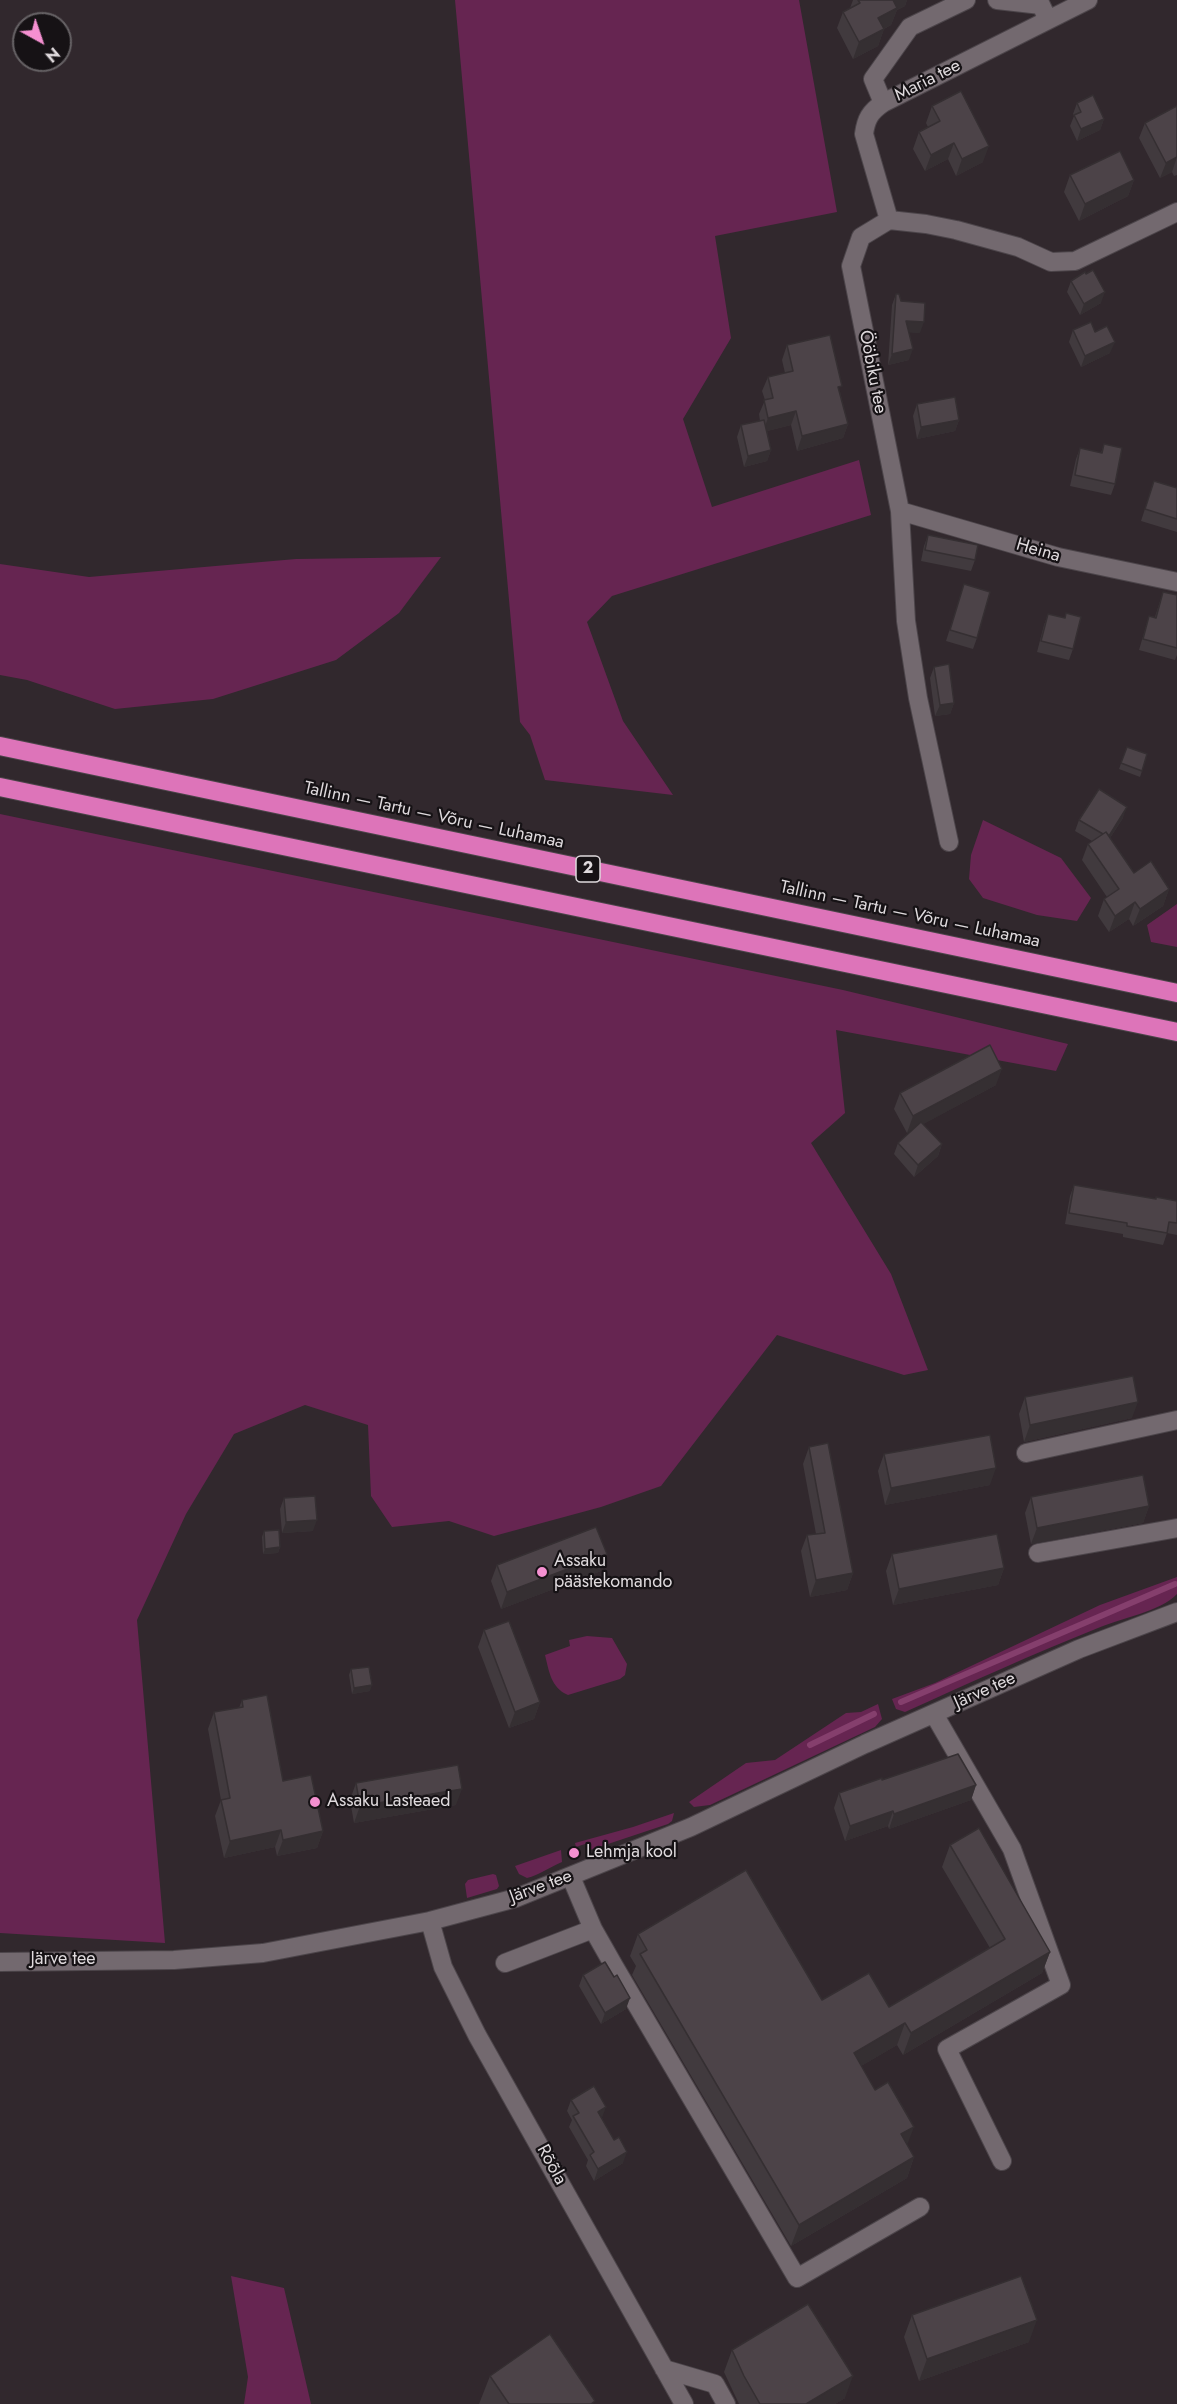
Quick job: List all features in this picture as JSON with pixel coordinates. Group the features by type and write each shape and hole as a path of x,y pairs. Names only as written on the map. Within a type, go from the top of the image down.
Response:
{"highway":[{"name":"Tallinn — Tartu — Võru — Luhamaa","path":"0,746 1177,993"},
{"name":"2","path":"0,787 1177,1032"}],"street":[{"path":"883,103 873,79 910,27 966,0"},
{"path":"998,0 1041,4 1048,20"},
{"name":"Maria tee","path":"889,220 864,134 866,121 871,112 883,103 1088,0"},
{"path":"889,220 956,230 1018,247 1051,262 1075,261 1177,212"},
{"name":"Ööbiku tee","path":"889,220 861,237 851,266 900,512 906,621 916,687 949,842"},
{"name":"Heina","path":"900,512 1058,557 1177,582"},
{"path":"1026,1453 1177,1420"},
{"path":"1038,1553 1177,1528"},
{"name":"Järve tee","path":"0,1962 174,1960 263,1953 430,1921 516,1898 691,1827 865,1744 1079,1649 1177,1612"},
{"path":"934,1714 1012,1849 1061,1985 947,2049 1002,2161"},
{"path":"571,1877 593,1929 797,2278 920,2207"},
{"name":"Rõõla","path":"430,1921 443,1967 477,2035 684,2404"},
{"path":"505,1962 593,1929"},
{"path":"664,2369 715,2384 726,2404"}],"shaded area":[{"path":"455,0 799,0 837,212 715,236 731,338 683,419 712,507 859,460 871,515 612,596 587,622 623,721 673,795 545,780 530,735 520,722"},
{"path":"441,557 399,613 336,660 213,699 115,709 27,680 0,675 0,564 89,577 296,559"},
{"path":"0,814 843,990 1068,1044 1056,1071 836,1030 845,1113 811,1143 891,1274 928,1370 904,1375 777,1335 661,1486 601,1507 494,1536 449,1521 392,1527 371,1496 368,1425 305,1405 234,1434 186,1514 137,1620 165,1943 0,1933"},
{"path":"983,820 1061,858 1091,898 1077,921 1037,915 983,898 969,879 971,855"},
{"path":"1177,904 1177,947 1151,942 1147,925"},
{"path":"1177,1577 1177,1594 1161,1606 1107,1624 905,1712 896,1709 892,1699 935,1683 1100,1605"},
{"path":"587,1636 612,1638 627,1664 625,1675 620,1679 568,1695 554,1683 545,1655 570,1646 569,1640"},
{"path":"878,1704 882,1719 875,1727 710,1805 694,1807 689,1802 746,1763 775,1760 846,1713 861,1712"},
{"path":"674,1813 672,1821 668,1824 590,1850 588,1843 576,1847 575,1843"},
{"path":"561,1850 562,1862 531,1877 527,1878 519,1874 515,1866"},
{"path":"496,1875 499,1886 497,1889 467,1898 465,1884 468,1880"},
{"path":"231,2276 284,2288 311,2404 244,2404 248,2377"}],"building":[{"path":"858,0 893,0 897,8 878,18 884,29 859,42 843,12 860,3"},
{"path":"961,91 989,146 962,159 954,143 931,155 919,132 940,121 932,106"},
{"path":"1093,95 1104,119 1081,129 1074,115 1081,112 1077,103"},
{"path":"1177,106 1177,157 1166,163 1145,123"},
{"path":"1120,151 1134,180 1085,204 1070,175"},
{"path":"1093,270 1105,292 1084,304 1071,281"},
{"path":"896,294 899,294 901,301 925,303 924,322 906,321 913,349 892,354"},
{"path":"1091,322 1095,332 1107,326 1115,342 1085,356 1073,330"},
{"path":"830,335 842,386 838,387 848,424 802,436 796,411 768,418 764,400 773,398 768,377 793,371 787,345"},
{"path":"955,397 959,420 921,427 917,404"},
{"path":"764,420 771,450 748,456 741,425"},
{"path":"1104,444 1122,448 1115,484 1075,475 1080,448 1102,453"},
{"path":"1154,481 1177,488 1177,519 1145,509"},
{"path":"928,535 978,545 975,560 925,550"},
{"path":"964,584 990,592 977,638 950,630"},
{"path":"1163,592 1177,595 1177,648 1143,639 1149,616 1156,618"},
{"path":"1066,613 1081,617 1073,649 1041,641 1048,614 1065,618"},
{"path":"949,664 954,703 940,705 934,667"},
{"path":"1127,747 1147,754 1142,771 1121,763"},
{"path":"1099,789 1127,807 1109,836 1106,832 1103,834 1079,820"},
{"path":"1106,832 1134,873 1151,861 1169,889 1140,909 1135,902 1115,916 1104,899 1119,889 1088,844"},
{"path":"990,1045 1002,1069 913,1116 900,1093"},
{"path":"921,1122 942,1144 918,1165 898,1143"},
{"path":"1074,1185 1177,1201 1177,1223 1169,1222 1167,1233 1069,1213"},
{"path":"1133,1376 1138,1402 1030,1425 1025,1397"},
{"path":"990,1435 996,1468 891,1488 884,1454"},
{"path":"828,1443 853,1573 816,1580 807,1535 825,1533 809,1447"},
{"path":"1143,1475 1149,1506 1037,1528 1031,1497"},
{"path":"315,1496 317,1520 286,1522 284,1498"},
{"path":"596,1527 607,1554 507,1592 497,1565"},
{"path":"279,1530 280,1547 265,1549 264,1531"},
{"path":"997,1534 1004,1568 899,1589 892,1554"},
{"path":"509,1621 540,1702 515,1712 484,1630"},
{"path":"369,1667 372,1685 354,1688 351,1669"},
{"path":"267,1695 283,1781 311,1775 323,1831 283,1840 281,1830 230,1841 221,1800 230,1798 214,1712 243,1707 242,1700"},
{"path":"958,1754 976,1785 894,1814 893,1811 850,1826 839,1793"},
{"path":"458,1765 462,1789 360,1806 356,1783"},
{"path":"979,1828 1050,1952 911,2033 905,2023 854,2053 875,2090 888,2082 914,2127 901,2134 914,2157 799,2225 640,1954 647,1950 638,1934 746,1870 822,2000 869,1973 889,2007 1005,1939 950,1845"},
{"path":"605,1962 614,1977 617,1975 630,1998 605,2013 583,1975"},
{"path":"594,2086 606,2107 598,2112 614,2140 619,2137 627,2152 598,2169 590,2155 594,2152 573,2116 579,2113 571,2100"},
{"path":"1021,2276 1037,2320 927,2359 912,2315"},
{"path":"808,2304 853,2376 806,2404 760,2404 732,2350"},
{"path":"550,2334 595,2401 591,2404 509,2404 490,2376"}],"waterway":[{"path":"901,1702 1175,1584"},
{"path":"810,1745 874,1714"}],"place":[{"name":"Assaku päästekomando","path":"542,1572"},
{"name":"Assaku Lasteaed","path":"315,1802"},
{"name":"Lehmja kool","path":"574,1853"}]}
